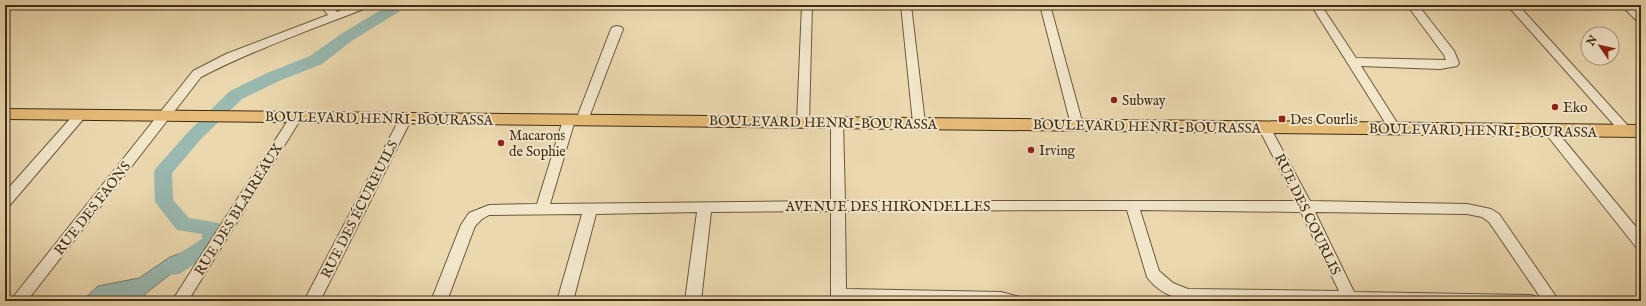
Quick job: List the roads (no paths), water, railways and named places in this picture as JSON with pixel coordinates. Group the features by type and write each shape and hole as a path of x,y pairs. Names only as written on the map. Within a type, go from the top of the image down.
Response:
{"main road":[{"name":"BOULEVARD HENRI-BOURASSA","path":"5,114 1634,131"}],"street":[{"path":"325,5 335,17"},
{"name":"RUE DES FAONS","path":"18,301 166,115 191,81 203,71 230,57 365,5"},
{"path":"803,122 807,5"},
{"path":"906,5 919,124"},
{"path":"1045,5 1077,125"},
{"path":"1316,5 1395,129"},
{"path":"1352,62 1440,65 1453,63 1450,54 1412,5"},
{"path":"1512,5 1634,131"},
{"path":"1626,5 1641,19"},
{"path":"542,209 575,120 617,29"},
{"path":"5,201 82,114"},
{"name":"RUE DES BLAIREAUX","path":"180,301 296,117"},
{"name":"RUE DES ÉCUREUILS","path":"312,301 406,118"},
{"path":"837,123 838,298 1001,298 1015,301"},
{"name":"RUE DES COURLIS","path":"1264,128 1305,205 1350,299"},
{"path":"1550,131 1641,243"},
{"name":"AVENUE DES HIRONDELLES","path":"439,301 463,235 473,217 489,210 838,205 1305,205 1467,209 1486,213 1500,224 1551,301"},
{"path":"1132,205 1152,273 1157,281 1177,293 1188,295 1350,299 1531,301"},
{"path":"693,301 705,207"},
{"path":"565,301 590,209"}],"water":[{"path":"183,252 195,255 145,294 142,301 82,301 98,286 139,278 170,257"}],"waterway":[{"path":"174,267 212,243 212,228 184,225 164,202 163,172 195,135 236,95 273,77 316,60 347,37 400,5"}],"place":[{"name":"Subway","path":"1114,100"},
{"name":"Eko","path":"1555,107"},
{"name":"Des Courlis","path":"1282,119"},
{"name":"Macarons de Sophie","path":"501,143"},
{"name":"Irving","path":"1031,150"}]}
